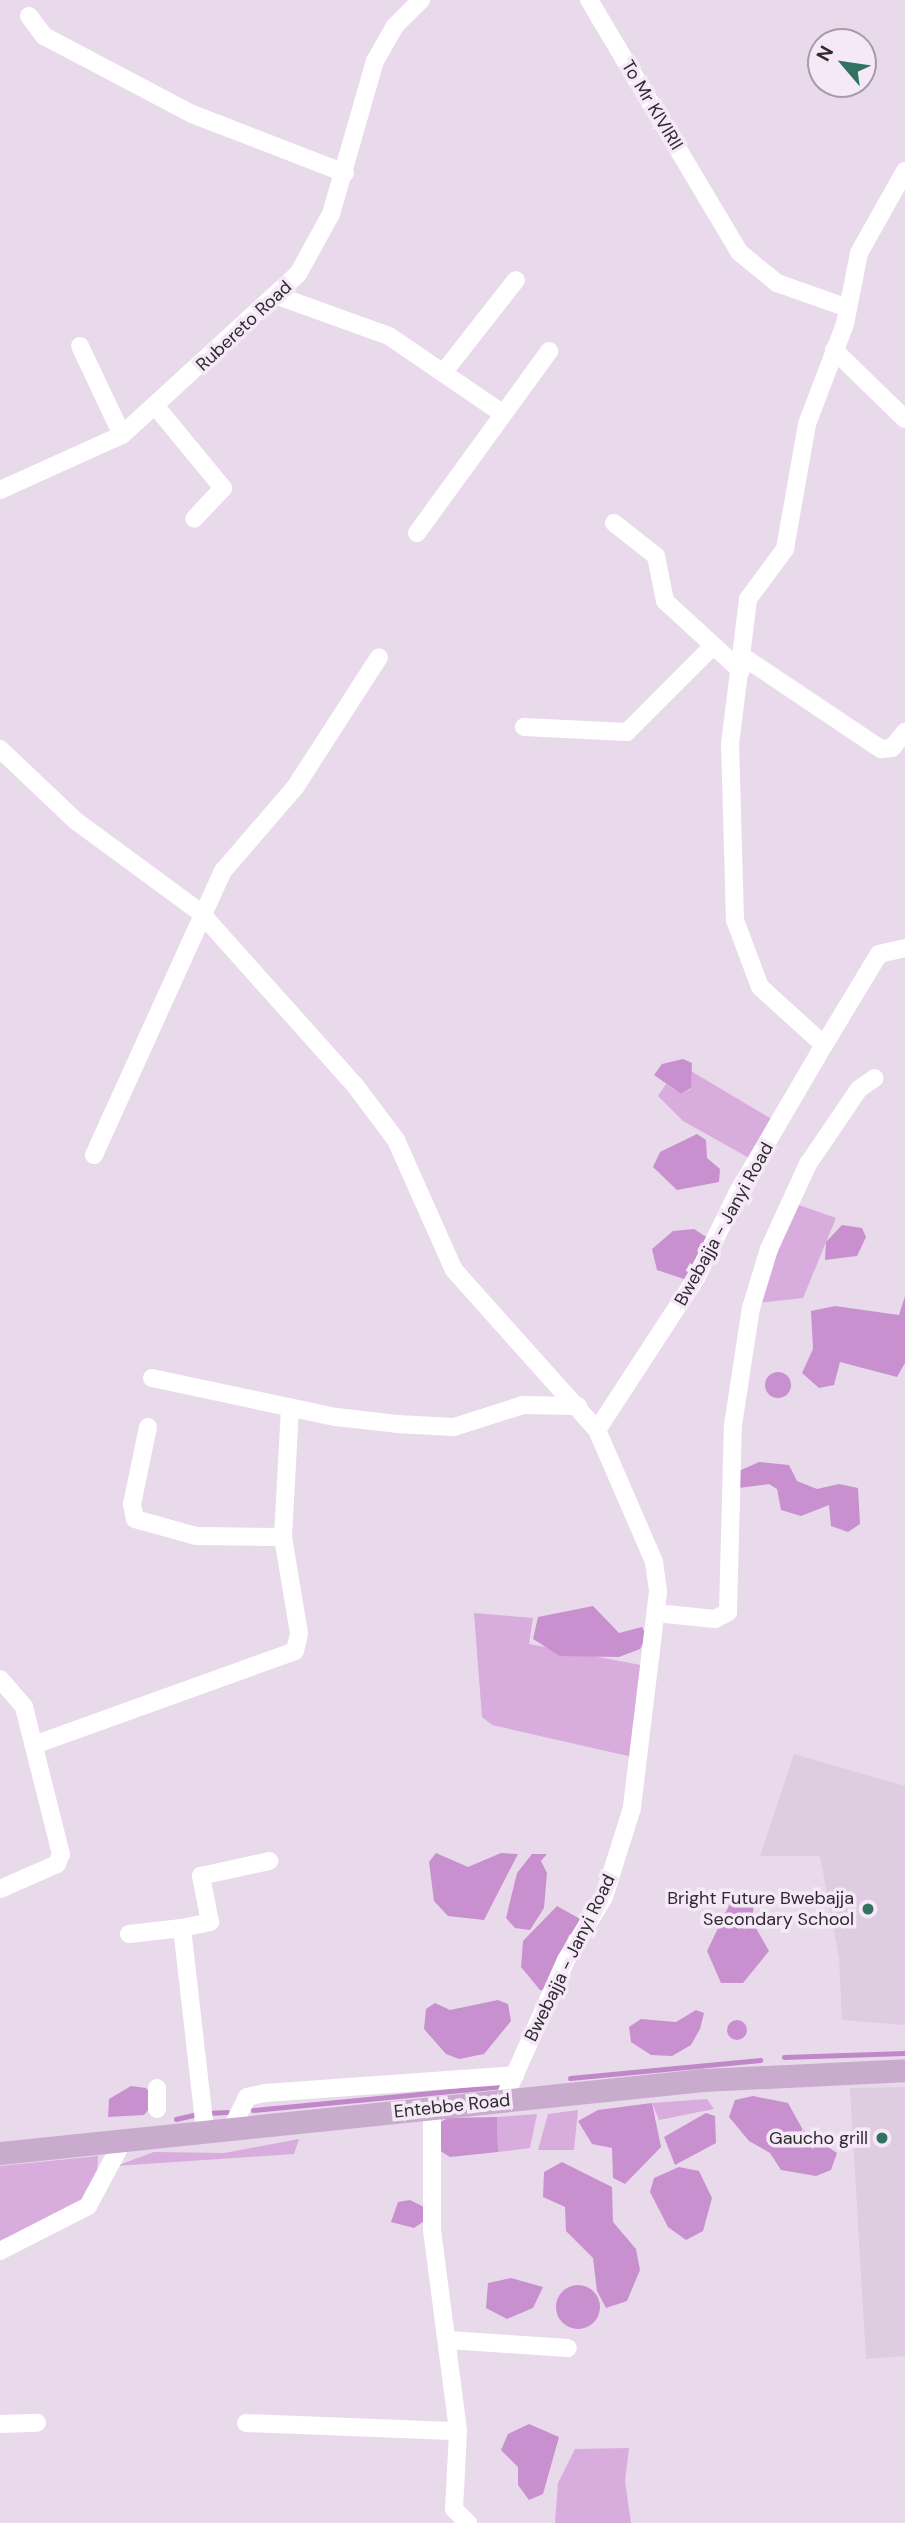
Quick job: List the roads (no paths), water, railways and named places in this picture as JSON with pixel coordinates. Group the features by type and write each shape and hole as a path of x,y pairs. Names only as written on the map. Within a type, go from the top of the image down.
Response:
{"main road":[{"name":"Entebbe Road","path":"0,2153 714,2079 905,2070"}],"street":[{"name":"Rubereto Road","path":"0,490 122,435 158,408 278,296 318,244 345,173 375,61 395,26 421,0"},
{"name":"To Mr KIVIRII","path":"589,0 752,265 794,291 848,308"},
{"path":"29,16 44,37 192,114 345,173"},
{"path":"824,1045 760,987 735,920 728,794 748,599 790,534 807,424 848,308 867,232 905,171"},
{"path":"443,373 516,280"},
{"path":"278,296 389,336 502,413"},
{"path":"80,346 122,435"},
{"path":"834,350 905,419"},
{"path":"417,533 502,413 550,351"},
{"path":"158,408 223,488 194,519"},
{"path":"614,523 656,556 665,601 713,646 881,749 892,748 905,732"},
{"path":"524,727 627,732 713,646"},
{"path":"94,1155 201,912 234,855 296,786 379,657"},
{"path":"0,750 76,821 201,912 354,1084 396,1140 454,1270 597,1430"},
{"name":"Bwebajja - Janyi Road","path":"503,2101 566,1960 604,1897 632,1808 656,1613 654,1562 597,1430 696,1278 738,1192 878,954 905,948"},
{"path":"656,1613 715,1619 728,1612 733,1425 751,1308 769,1249 808,1164 859,1089 875,1078"},
{"path":"152,1378 290,1409 454,1427 523,1405 578,1406"},
{"path":"34,1745 295,1651 299,1633 283,1537 290,1409"},
{"path":"148,1427 132,1504 135,1519 196,1536 283,1537"},
{"path":"0,1679 24,1707 61,1859 0,1889"},
{"path":"129,1934 210,1922 201,1876 269,1861"},
{"path":"182,1928 205,2131"},
{"path":"231,2129 247,2097 265,2093 515,2075"},
{"path":"157,2088 157,2109"},
{"path":"432,2108 432,2230 458,2431 451,2516 468,2523"},
{"path":"0,2251 88,2206 124,2140"},
{"path":"448,2340 568,2348"},
{"path":"0,2424 37,2423"},
{"path":"246,2423 458,2431"}],"waterway":[{"path":"784,2057 905,2053"},
{"path":"570,2078 760,2060"},
{"path":"253,2110 503,2086"},
{"path":"207,2113 227,2112"},
{"path":"176,2119 198,2114"}],"place":[{"name":"Bright Future Bwebajja Secondary School","path":"868,1909"},
{"name":"Gaucho grill","path":"882,2138"}]}
